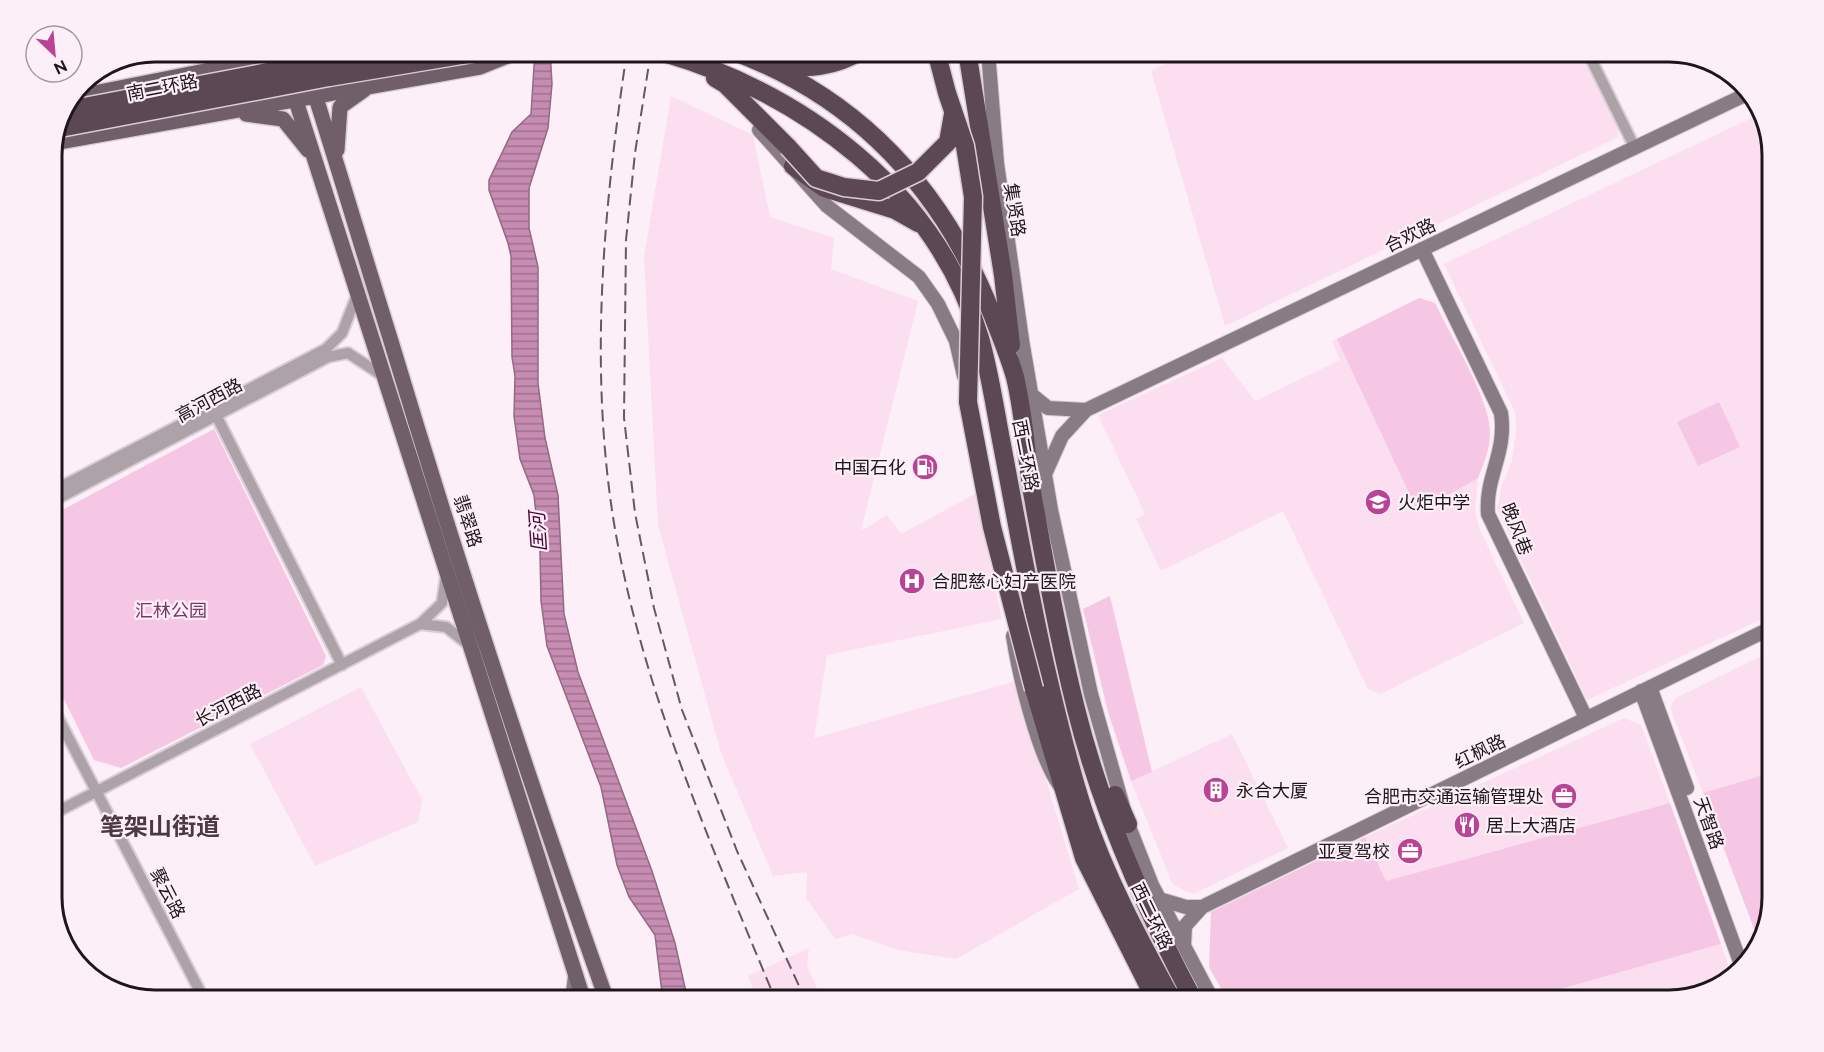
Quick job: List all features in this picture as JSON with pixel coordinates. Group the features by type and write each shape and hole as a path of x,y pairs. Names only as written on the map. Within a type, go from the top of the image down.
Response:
{"highway":[{"name":"南二环路","path":"74,109 321,62"},
{"name":"南二环路","path":"66,127 420,62"},
{"path":"687,62 725,84 816,178 844,188 879,191 918,172 948,142 956,93 949,62"},
{"name":"西二环路","path":"695,62 710,66 785,104 851,148 890,184 927,230 956,277 980,337 1046,666 1083,807 1128,916 1168,991"},
{"name":"西二环路","path":"757,62 828,100 865,129 920,183 942,213 980,284 1015,377 1034,502 1076,710 1129,865 1168,952 1189,991"},
{"path":"771,68 817,68 839,62"},
{"path":"939,62 965,146 973,197 968,402 992,527 1034,689 1083,807"},
{"name":"集贤路","path":"969,62 991,193 1015,377"},
{"path":"793,166 824,188 895,210 912,218 927,230"},
{"path":"991,193 1013,276"},
{"name":"西二环路","path":"1034,689 1061,788 1084,858 1151,991"},
{"path":"1076,710 1128,824"}],"main road":[{"path":"234,66 239,62"},
{"path":"84,95 250,62"},
{"name":"翡翠路","path":"284,62 581,991"},
{"name":"翡翠路","path":"306,62 455,545 559,867 603,991"},
{"path":"63,141 480,67 492,62"},
{"path":"336,159 340,107 368,87"},
{"path":"232,112 284,119 314,158"}],"street":[{"path":"685,62 720,89 793,166 827,206 919,277 938,304 956,341 994,501 1017,664 1049,770 1061,788"},
{"path":"989,62 998,163 1032,395 1090,694 1128,824 1159,899 1208,991"},
{"path":"1592,62 1635,148"},
{"name":"合欢路","path":"1086,410 1742,97"},
{"name":"晚风巷","path":"1422,249 1501,413 1503,438 1489,484 1488,514 1586,718"},
{"name":"高河西路","path":"62,486 326,349 342,333 357,295"},
{"name":"高河西路","path":"62,496 328,357 348,353 383,376"},
{"path":"1032,395 1048,408 1086,410"},
{"path":"1046,473 1062,436 1086,410"},
{"path":"216,416 342,665"},
{"name":"长河西路","path":"62,809 420,624 442,603 446,572"},
{"path":"420,624 446,627 470,645"},
{"name":"红枫路","path":"1202,907 1762,632"},
{"name":"天智路","path":"1646,689 1746,950"},
{"name":"天智路","path":"1646,689 1739,958"},
{"name":"聚云路","path":"62,725 200,991"},
{"path":"1159,899 1186,907 1202,907"},
{"path":"1184,946 1185,926 1202,907"},
{"path":"573,991 575,974"}],"shaded area":[{"path":"1169,62 1588,62 1618,123 1618,137 1225,326 1151,71"},
{"path":"671,96 753,135 770,217 834,238 831,269 918,301 861,531 887,515 901,534 975,494 1002,619 827,655 814,738 1016,681 1079,889 956,959 898,950 852,934 835,939 806,898 807,872 773,876 721,753 658,525 644,257"},
{"path":"1754,117 1761,136 1762,148 1762,619 1587,700 1497,509 1502,485 1512,461 1516,431 1515,412 1444,264"},
{"name":"火炬中学","path":"1419,298 1435,303 1487,413 1490,432 1488,450 1478,478 1475,511 1479,528 1524,623 1380,694 1368,689 1283,511 1161,571 1136,519 1145,514 1098,415 1222,358 1255,401 1340,360 1332,341"},
{"path":"1762,655 1762,775 1703,793 1670,708 1676,698"},
{"path":"361,687 422,800 418,822 315,866 250,744"},
{"path":"1624,718 1641,725 1670,803 1386,881 1365,837"},
{"path":"1232,734 1288,848 1193,894 1173,885 1131,781"},
{"path":"1721,944 1729,968 1716,978 1682,990 1554,991"},
{"path":"809,948 807,966 818,991 754,991 748,976"}],"green space":[{"path":"1419,298 1435,303 1468,367 1488,418 1490,438 1478,478 1418,512 1337,339"},
{"path":"1719,402 1740,447 1698,466 1677,422"},
{"name":"汇林公园","path":"214,429 326,656 323,665 121,768 94,760 62,695 62,510"},
{"path":"1110,596 1152,772 1131,781 1108,712 1083,609"},
{"path":"1762,775 1762,910 1755,932 1703,793"},
{"path":"1670,803 1721,944 1554,991 1222,991 1209,967 1211,912 1365,837 1386,881"}],"water":[{"name":"匡河","path":"534,62 551,62 552,84 548,128 529,188 529,228 538,267 538,383 545,438 558,495 564,614 578,672 652,871 675,943 686,991 662,991 655,935 629,897 617,865 601,787 547,646 541,601 540,552 534,495 520,459 514,416 511,256 489,190 489,180 512,132 531,114"}],"railway":[{"path":"625,62 612,167 602,284 602,400 613,517 625,580 659,703 703,823 772,991"},
{"path":"649,62 635,153 626,240 624,418 635,513 654,608 682,710 737,851 801,991"}],"place":[{"name":"中国石化","path":"925,467"},
{"name":"火炬中学","path":"1378,502"},
{"name":"合肥慈心妇产医院","path":"912,581"},
{"name":"永合大厦","path":"1216,790"},
{"name":"合肥市交通运输管理处","path":"1564,796"},
{"name":"居上大酒店","path":"1467,825"},
{"name":"亚夏驾校","path":"1410,851"}],"district":[{"name":"笔架山街道","path":"160,826"}]}
